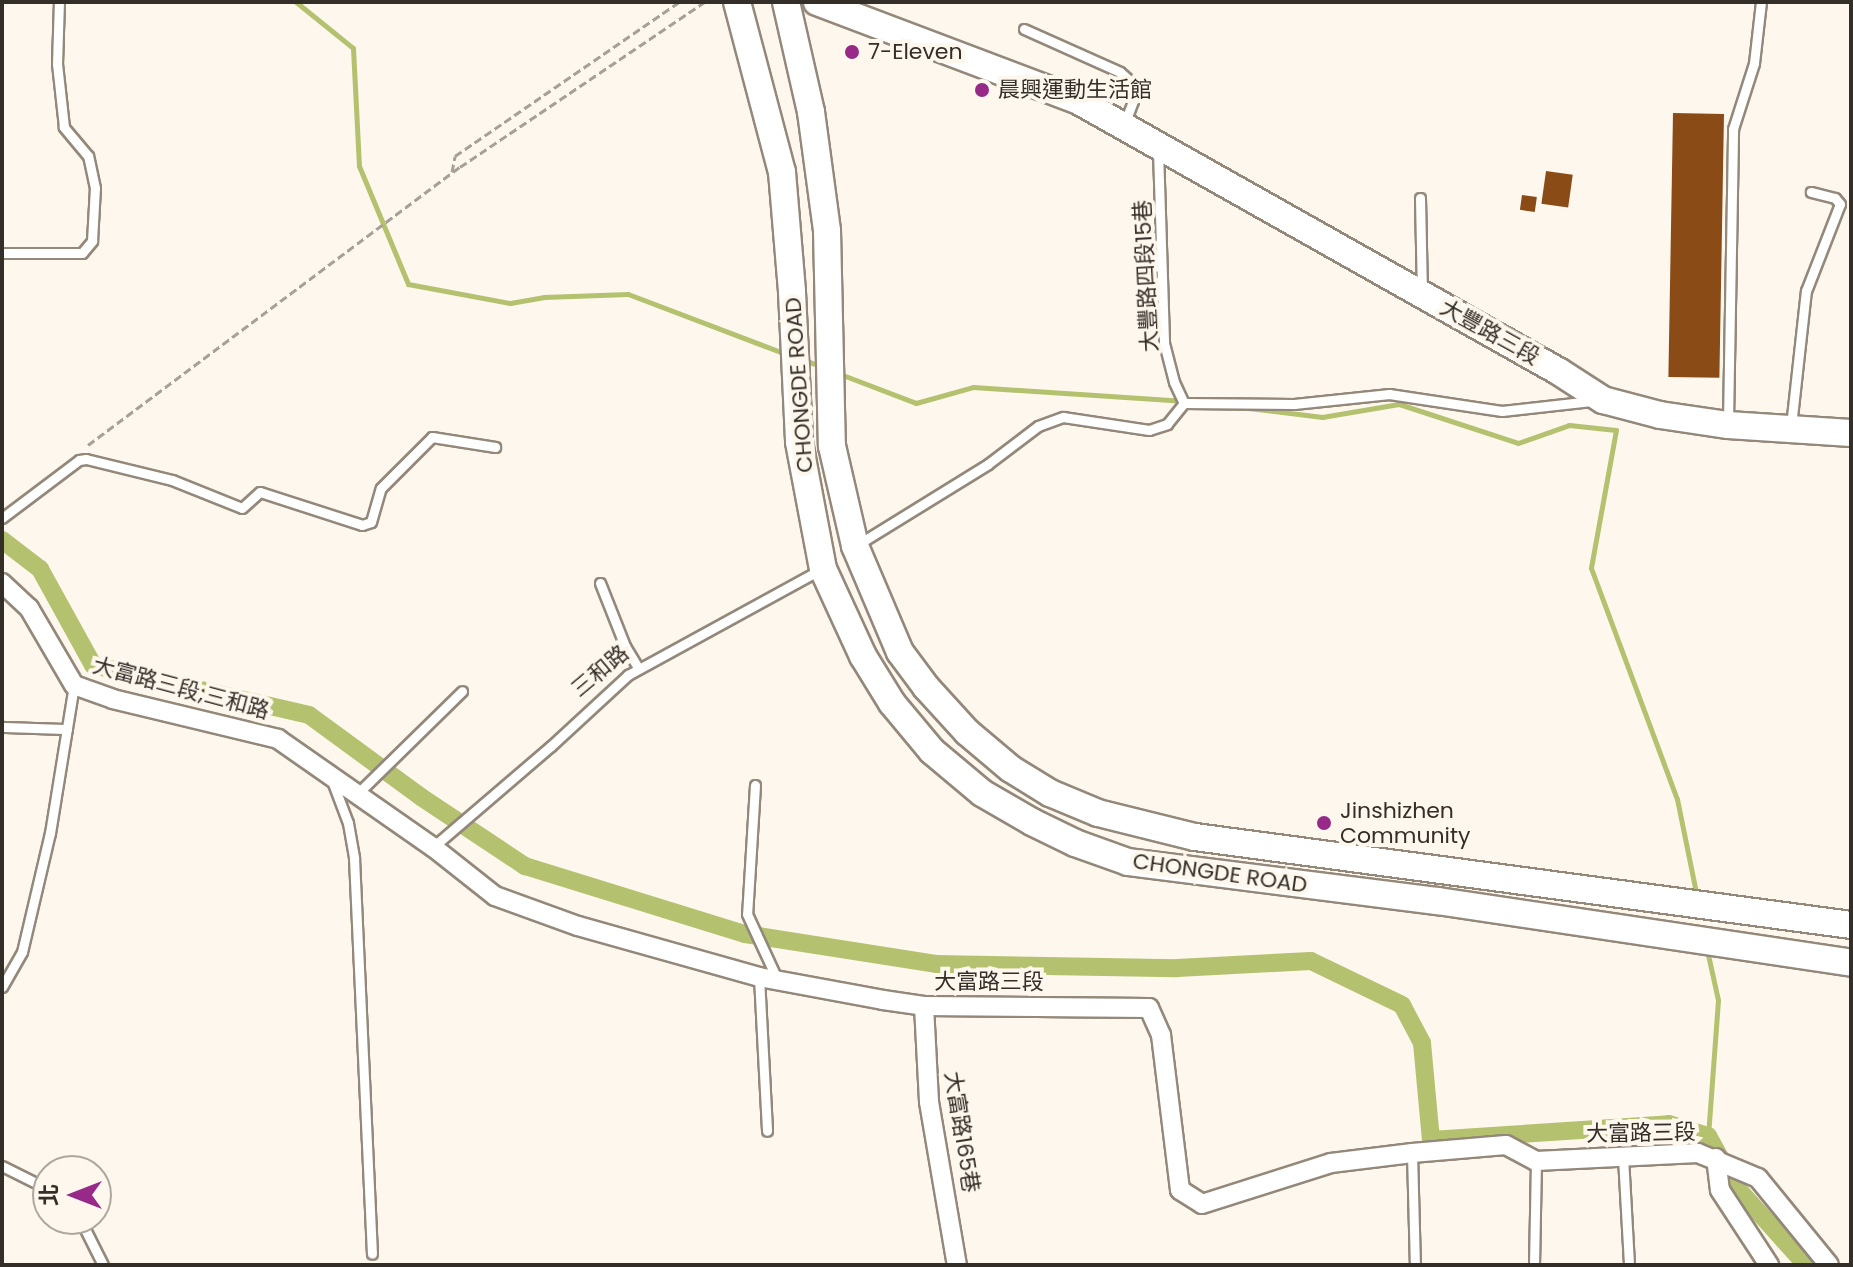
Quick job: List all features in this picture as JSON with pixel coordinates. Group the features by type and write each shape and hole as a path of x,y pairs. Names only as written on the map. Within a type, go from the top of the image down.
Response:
{"street":[{"name":"CHONGDE ROAD","path":"737,2 782,172 799,442 823,569 863,656 892,703 932,751 982,793 1075,843 1128,862 1192,873 1438,901 1851,963"},
{"name":"CHONGDE ROAD","path":"786,2 811,112 827,231 832,446 855,546 900,652 926,687 967,732 1011,769 1050,793 1098,813 1195,837 1851,925"},
{"name":"大豐路三段","path":"817,2 1077,100 1422,294 1603,400 1660,415 1728,425 1851,433"},
{"path":"2,583 29,608 74,685"},
{"name":"大富路三段;三和路","path":"74,685 113,699 278,739 433,847"},
{"name":"大富路三段","path":"433,847 495,896 578,926 770,975 924,1006 1149,1008 1161,1035 1180,1190 1202,1204 1331,1163 1412,1153 1506,1145 1536,1161 1698,1153 1758,1178 1829,1265"},
{"name":"大富路165巷","path":"924,1006 929,1102 957,1265"},
{"path":"1716,1158 1720,1190 1769,1265"}],"lane":[{"path":"2,253 82,253 92,241 95,188 88,156 64,127 57,64 59,2"},
{"path":"1728,425 1733,129 1754,63 1761,2"},
{"path":"1024,29 1120,72 1130,81 1133,101 1124,125"},
{"name":"大豐路四段15巷","path":"1157,143 1164,343 1174,382 1184,403"},
{"path":"1791,429 1806,291 1840,204 1835,198 1811,192"},
{"path":"1420,198 1422,294"},
{"path":"855,546 988,464 1038,426 1063,417 1149,430 1167,424 1184,403 1294,404 1389,394 1502,411 1603,400"},
{"path":"2,518 79,460 86,459 172,480 242,508 260,492 306,510 367,525 371,522 381,488 432,437 495,447"},
{"name":"三和路","path":"433,847 638,668 823,569"},
{"path":"600,583 625,646 638,668"},
{"path":"2,987 22,952 50,833 74,685"},
{"path":"357,794 462,691"},
{"path":"2,727 67,729"},
{"path":"331,776 348,823 354,858 372,1254"},
{"path":"755,785 746,895 747,914 764,951 770,975 767,1131"},
{"path":"1412,1153 1415,1265"},
{"path":"1623,1157 1629,1265"},
{"path":"1534,1265 1536,1161"},
{"path":"2,1166 32,1181"},
{"path":"88,1235 103,1265"}],"path":[{"path":"451,173 455,156 679,2"},
{"path":"77,454 451,173 705,2"}],"building":[{"path":"1673,113 1724,114 1719,378 1668,377"},
{"path":"1546,171 1573,175 1568,207 1541,204"},
{"path":"1522,195 1537,197 1535,212 1520,210"}],"waterway":[{"path":"296,2 353,48 359,166 408,284 510,303 544,297 628,294 786,354"},
{"path":"803,360 824,367"},
{"path":"840,374 916,403 973,387 1182,401"},
{"path":"1248,408 1322,417 1399,404 1518,443 1569,425 1616,430 1591,568 1677,799 1697,897"},
{"path":"2,540 40,569 93,665 309,715 421,797 525,866 745,934 936,964 1177,968 1311,961 1402,1005 1422,1043 1431,1140 1669,1124 1708,1136 1737,1188 1806,1265"},
{"path":"1707,950 1718,1000 1708,1136"}],"place":[{"name":"7-Eleven","path":"852,52"},
{"name":"晨興運動生活館","path":"982,90"},
{"name":"Jinshizhen Community","path":"1324,823"}]}
